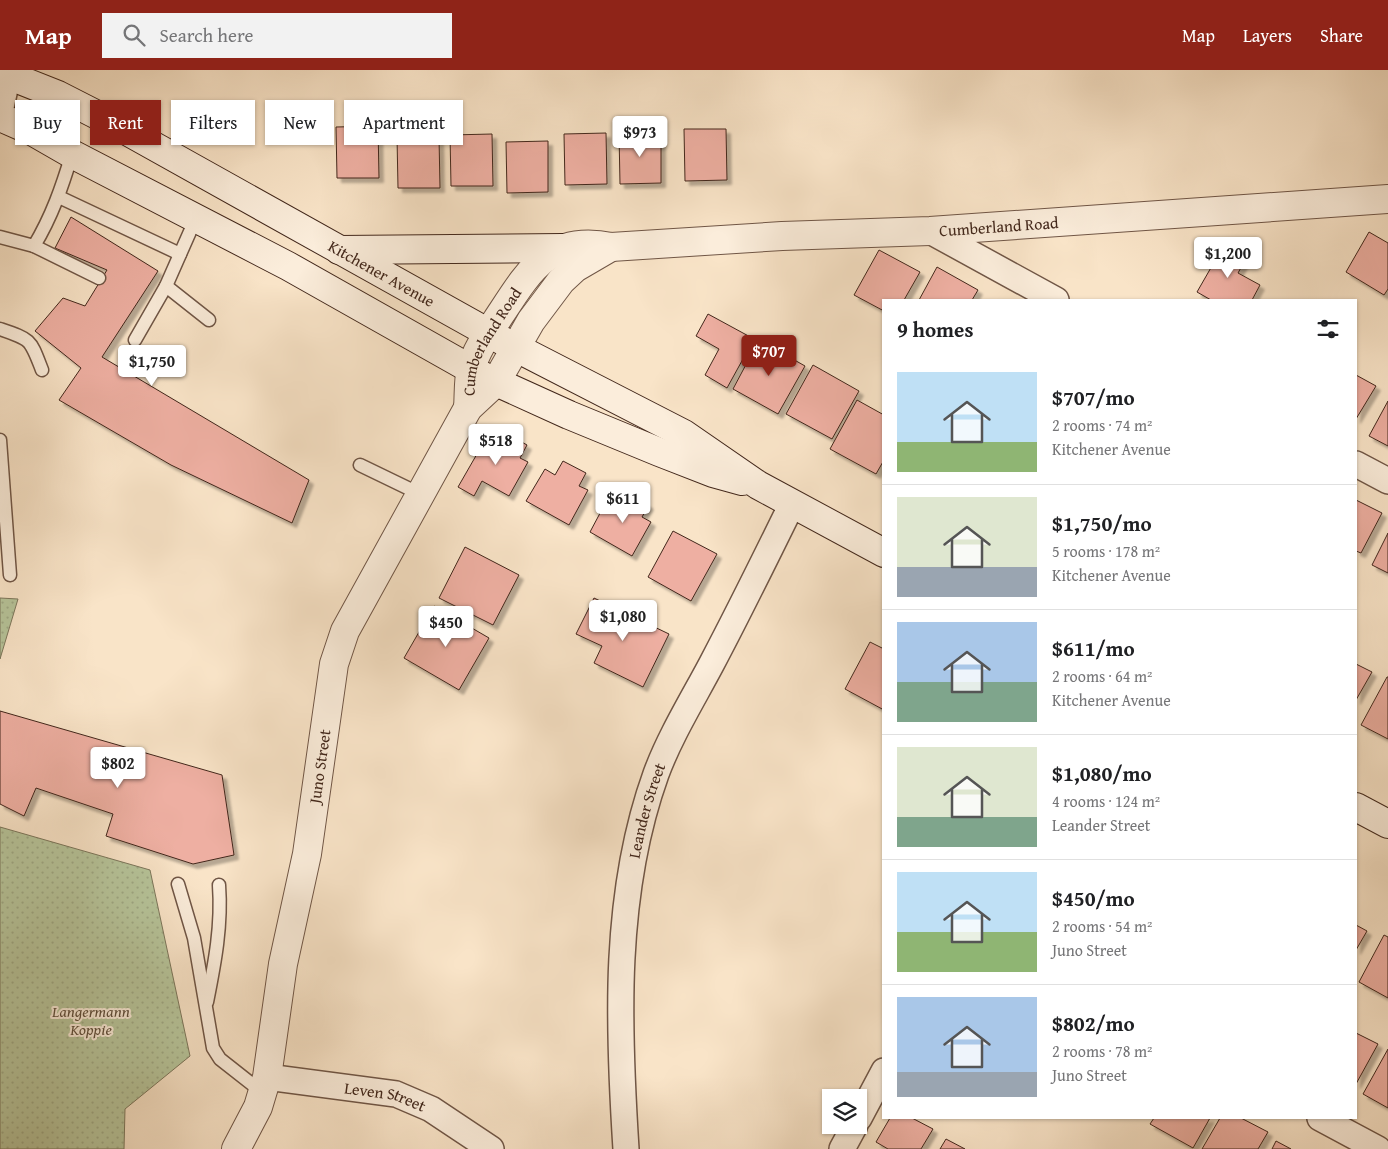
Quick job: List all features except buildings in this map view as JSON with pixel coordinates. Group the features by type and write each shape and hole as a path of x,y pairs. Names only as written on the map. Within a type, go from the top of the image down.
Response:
{"main road":[{"name":"Kitchener Avenue","path":"5,72 58,95 109,121 488,333 684,434 758,485 882,552"},
{"name":"Kitchener Avenue","path":"0,117 32,131 72,154 333,290 471,370 569,416 713,473 758,485"},
{"name":"Cumberland Road","path":"468,408 471,370 488,333 527,276 550,254 563,248 590,243 611,247 782,236 930,231 1388,199"},
{"name":"Cumberland Road","path":"468,408 496,382 545,299 560,281 582,263 611,247"},
{"path":"337,250 563,248"},
{"name":"Juno Street","path":"236,1149 245,1134 264,1085 283,964 307,854 334,664 345,632 468,408"},
{"path":"1357,808 1388,824"}],"street":[{"path":"0,112 5,72"},
{"path":"930,231 1054,299"},
{"path":"1357,465 1388,481"},
{"name":"Leander Street","path":"626,1149 622,1080 621,984 626,917 635,856 646,804 657,772 682,718 751,589 792,504"},
{"path":"867,1103 882,1075"},
{"name":"Leven Street","path":"264,1085 396,1094 431,1110 491,1149"},
{"path":"1322,1119 1378,1149"},
{"path":"842,1149 850,1134"}],"lane":[{"path":"34,246 46,228 59,197 72,154"},
{"path":"59,197 180,254"},
{"path":"135,340 166,286 196,218"},
{"path":"0,237 34,246 99,278"},
{"path":"166,286 209,320"},
{"path":"0,329 32,343 42,370"},
{"path":"0,440 10,574"},
{"path":"360,466 420,494"},
{"path":"178,884 194,938 212,1048 220,1059 264,1085"},
{"path":"206,1010 220,936 219,885"}],"green space":[{"path":"0,598 18,599 0,659"},
{"name":"Langermann Koppie","path":"0,827 150,870 190,1056 125,1109 124,1149 0,1149"}]}
